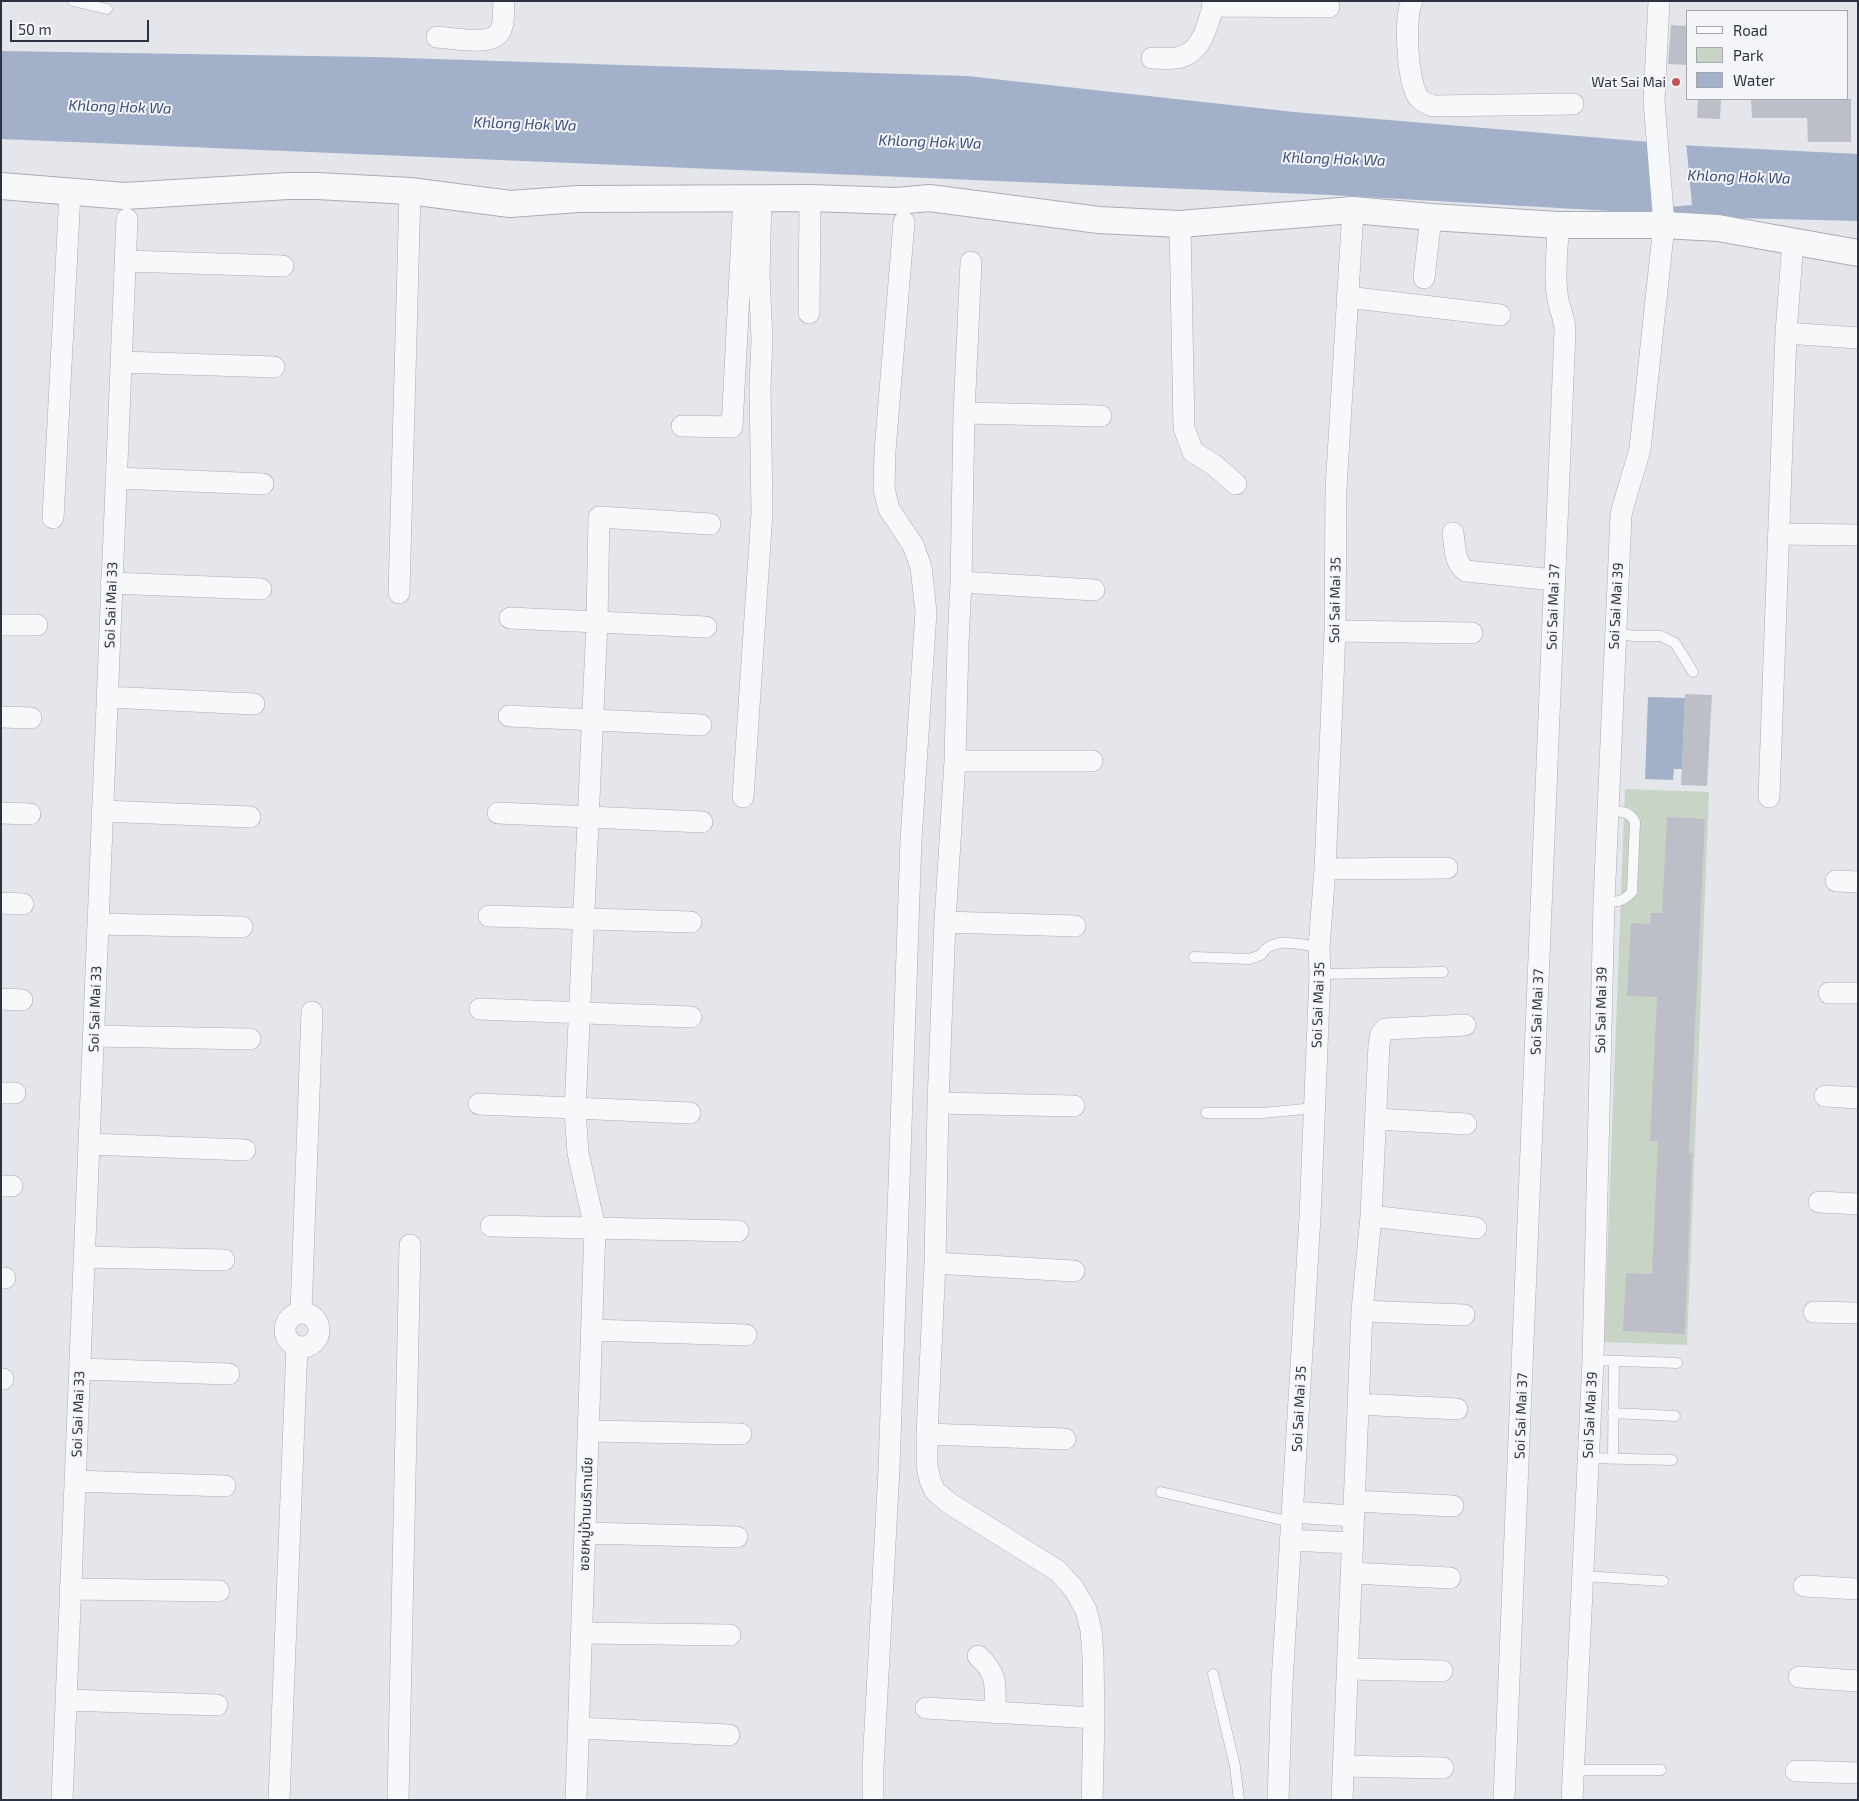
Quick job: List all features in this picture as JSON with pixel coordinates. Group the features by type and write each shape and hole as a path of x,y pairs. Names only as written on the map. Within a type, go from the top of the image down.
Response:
{"street":[{"path":"437,37 490,39 500,33 503,23 504,1"},
{"path":"1412,1 1408,18 1410,76 1413,89 1420,100 1433,106 1573,104"},
{"name":"Soi Sai Mai 39","path":"1572,1800 1588,1458 1604,1360 1604,902 1614,632 1621,515 1627,489 1634,473 1640,450 1664,220 1654,101 1659,1"},
{"path":"1152,58 1177,58 1196,49 1203,36 1213,2 1221,6 1329,7"},
{"path":"1,186 124,196 288,186 410,191 510,204 578,199 810,198 898,201 929,198 1099,220 1180,224 1353,210 1558,225 1664,220 1858,252"},
{"path":"399,592 410,191"},
{"path":"53,518 70,193"},
{"path":"682,426 732,427 753,198"},
{"path":"743,797 762,512 760,387 762,339 753,198"},
{"path":"809,313 810,198"},
{"name":"Soi Sai Mai 35","path":"1278,1800 1291,1525 1310,1217 1320,974 1319,947 1325,868 1335,631 1336,489 1353,210"},
{"path":"1424,278 1432,217"},
{"name":"Soi Sai Mai 33","path":"62,1800 127,219"},
{"path":"873,1800 873,1767 889,1469 911,840 926,612 921,567 913,545 889,510 884,489 884,451 904,222"},
{"path":"1180,224 1184,428 1194,452 1214,465 1236,484"},
{"name":"Soi Sai Mai 37","path":"1504,1800 1566,331 1565,320 1556,293 1558,225"},
{"path":"1769,797 1786,333 1793,241"},
{"path":"126,261 283,266"},
{"path":"971,262 964,413 955,762 945,922 927,1466 935,1491 950,1503 1058,1571 1074,1589 1086,1610 1091,1630 1093,1656 1092,1800"},
{"path":"1347,297 1500,315"},
{"path":"1786,333 1858,338"},
{"path":"122,362 274,367"},
{"path":"964,413 1101,416"},
{"path":"116,478 263,484"},
{"name":"ซอยหมู่บ้านบริทาเนีย","path":"576,1800 596,1228 578,1153 576,1108 587,818 597,622 599,517 710,524"},
{"path":"1453,533 1457,559 1460,567 1466,571 1554,580"},
{"path":"1780,534 1858,535"},
{"path":"961,582 1094,590"},
{"path":"111,583 261,588"},
{"path":"510,618 706,627"},
{"path":"1,625 37,625"},
{"path":"1335,631 1472,633"},
{"path":"107,698 254,704"},
{"path":"509,716 701,724"},
{"path":"1,717 31,718"},
{"path":"955,762 1092,761"},
{"path":"102,811 250,817"},
{"path":"1,813 30,814"},
{"path":"498,814 702,822"},
{"path":"1325,868 1447,868"},
{"path":"1836,881 1858,882"},
{"path":"1,903 23,904"},
{"path":"489,916 691,922"},
{"path":"945,922 1075,926"},
{"path":"98,924 242,927"},
{"path":"1829,992 1858,993"},
{"path":"1,999 22,1000"},
{"path":"480,1008 691,1016"},
{"path":"279,1800 297,1346 291,1343 285,1331 289,1319 294,1314 301,1312 312,1012"},
{"path":"1342,1800 1352,1573 1351,1543 1362,1311 1371,1216 1379,1044 1381,1034 1385,1029 1465,1025"},
{"path":"94,1036 250,1039"},
{"path":"1824,1096 1858,1098"},
{"path":"938,1103 1074,1106"},
{"path":"480,1104 690,1113"},
{"path":"1376,1119 1466,1124"},
{"path":"89,1144 245,1150"},
{"path":"1819,1202 1858,1204"},
{"path":"1371,1216 1476,1228"},
{"path":"491,1226 738,1231"},
{"path":"398,1800 410,1245"},
{"path":"84,1257 224,1260"},
{"path":"935,1263 1074,1271"},
{"path":"1362,1311 1464,1315"},
{"path":"1814,1312 1858,1313"},
{"path":"592,1330 746,1335"},
{"path":"80,1369 229,1374"},
{"path":"1358,1404 1457,1409"},
{"path":"588,1431 741,1434"},
{"path":"927,1434 1066,1439"},
{"path":"75,1481 225,1486"},
{"path":"1291,1525 1353,1509 1453,1506"},
{"path":"1291,1525 1351,1543"},
{"path":"585,1533 737,1537"},
{"path":"1352,1573 1450,1578"},
{"path":"1804,1586 1858,1589"},
{"path":"70,1589 219,1591"},
{"path":"582,1633 730,1635"},
{"path":"978,1656 989,1666 994,1677 995,1713"},
{"path":"1348,1669 1442,1671"},
{"path":"1799,1677 1858,1681"},
{"path":"66,1700 217,1705"},
{"path":"926,1708 1094,1718"},
{"path":"578,1728 729,1735"},
{"path":"1343,1766 1444,1768"},
{"path":"1796,1771 1858,1773"}],"lane":[{"path":"73,1 107,9"},
{"path":"1614,632 1632,636 1661,636 1668,639 1675,643 1693,672"},
{"path":"1604,902 1619,902 1632,892 1635,822 1630,814 1622,811 1608,811"},
{"path":"1194,957 1249,959 1261,955 1264,950 1272,945 1282,943 1319,947"},
{"path":"1320,974 1443,972"},
{"path":"1206,1113 1263,1113 1314,1108"},
{"path":"1613,1459 1613,1413 1604,1360 1677,1363"},
{"path":"1613,1413 1675,1416"},
{"path":"1588,1458 1672,1460"},
{"path":"1161,1492 1291,1525"},
{"path":"1583,1576 1662,1581"},
{"path":"1213,1674 1235,1766 1239,1800"},
{"path":"1574,1770 1661,1770"}],"green space":[{"path":"1625,789 1709,792 1687,1345 1604,1342"}],"water":[{"name":"Khlong Hok Wa","path":"1,51 373,57 967,76 1294,112 1697,146 1858,154 1858,221 1735,218 1330,195 1,139"},
{"path":"1648,697 1685,698 1682,769 1674,769 1673,780 1645,779"}],"pier":[{"path":"1661,140 1686,142 1692,205 1668,207"}],"building":[{"path":"1671,25 1686,26 1686,65 1668,64"},
{"path":"1851,99 1851,142 1808,142 1807,118 1752,118 1751,100"},
{"path":"1698,100 1721,100 1720,119 1697,118"},
{"path":"1685,694 1712,695 1707,786 1681,785"},
{"path":"1667,817 1705,819 1689,1153 1692,1153 1685,1334 1623,1331 1626,1273 1652,1274 1658,1141 1650,1141 1657,997 1627,996 1631,923 1650,924 1651,913 1662,913"}],"place":[{"name":"Wat Sai Mai","path":"1676,82"}]}
